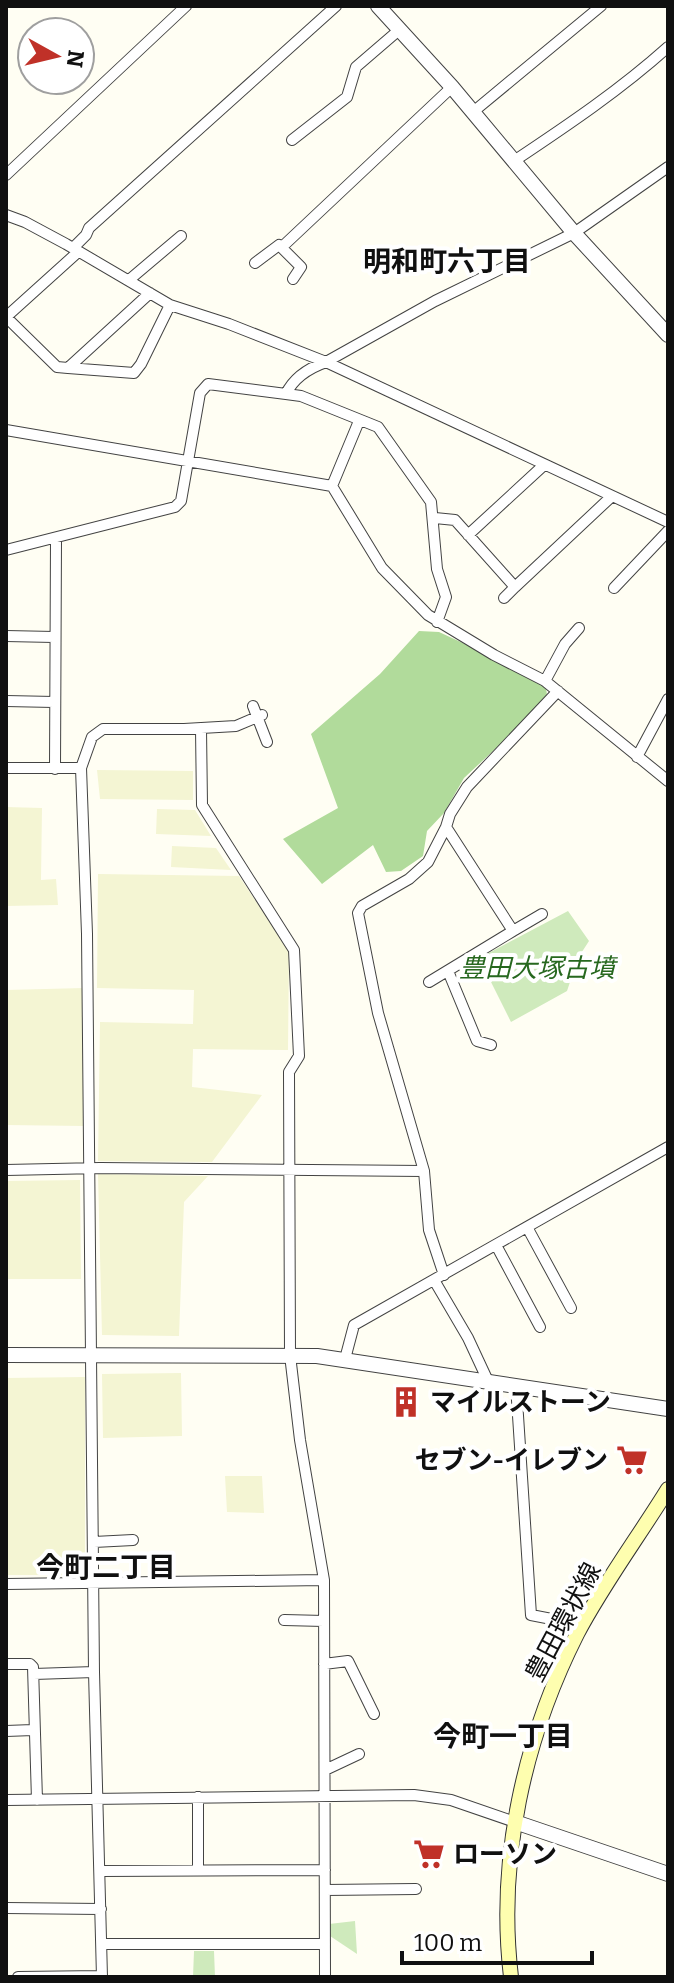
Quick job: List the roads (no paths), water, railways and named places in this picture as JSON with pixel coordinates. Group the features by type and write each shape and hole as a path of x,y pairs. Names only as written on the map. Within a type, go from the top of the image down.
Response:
{"main road":[{"name":"豊田環状線","path":"511,1977 507,1903 515,1822 524,1774 542,1713 578,1633 668,1489"}],"street":[{"path":"6,175 186,6"},
{"path":"170,305 134,373 57,367 6,317 75,250 89,228 336,6"},
{"path":"378,6 452,87 574,233 668,335"},
{"path":"473,112 601,6"},
{"path":"292,140 347,97 356,67 399,30"},
{"path":"514,161 611,96 668,47"},
{"path":"282,247 452,87"},
{"path":"286,394 291,384 311,368 435,301 574,233 668,167"},
{"path":"7,217 75,250 170,305 229,324 326,362 668,522"},
{"path":"129,280 181,236"},
{"path":"255,263 279,245 301,267 293,279"},
{"path":"68,368 150,293"},
{"path":"6,550 175,507 181,501 200,393 208,384 301,396 378,427 431,502 435,518 437,569 446,597 437,622"},
{"path":"332,486 359,421"},
{"path":"6,430 332,486 382,568 437,622 545,681 668,781"},
{"path":"468,535 544,465"},
{"path":"504,598 611,497"},
{"path":"435,518 455,520 515,587"},
{"path":"614,588 668,531"},
{"path":"55,769 56,539"},
{"path":"545,681 565,644 579,628"},
{"path":"6,636 54,637"},
{"path":"488,1381 439,1277 429,1230 424,1171 378,1013 358,913 362,906 409,879 428,862 450,814 467,787 558,691"},
{"path":"637,757 668,699"},
{"path":"6,701 54,702"},
{"path":"18,1977 102,1976 94,1672 86,850 81,768 92,737 103,729 236,726 257,713 267,742"},
{"path":"201,729 202,805 294,950 299,1056 289,1072 290,1355 300,1440 308,1472 324,1580 325,1977"},
{"path":"6,768 81,768"},
{"path":"446,827 513,931"},
{"path":"429,982 542,914"},
{"path":"448,971 477,1041 491,1045"},
{"path":"345,1359 354,1325 668,1147"},
{"path":"6,1170 424,1171"},
{"path":"527,1227 571,1308"},
{"path":"496,1245 540,1327"},
{"path":"6,1355 290,1355 345,1359 668,1409"},
{"path":"516,1385 531,1615 567,1622 578,1633"},
{"path":"94,1542 133,1540"},
{"path":"6,1584 324,1580"},
{"path":"284,1620 324,1621"},
{"path":"324,1664 348,1661 374,1714"},
{"path":"6,1664 30,1664 34,1674 37,1800"},
{"path":"34,1674 94,1672"},
{"path":"6,1731 33,1730"},
{"path":"325,1770 359,1754"},
{"path":"6,1800 414,1795 451,1800 667,1869"},
{"path":"198,1797 198,1870"},
{"path":"100,1871 325,1870"},
{"path":"325,1890 416,1889"},
{"path":"6,1908 101,1909"},
{"path":"102,1944 325,1944"}],"place":[{"name":"マイルストーン","path":"406,1402"},
{"name":"セブン-イレブン","path":"632,1460"},
{"name":"ローソン","path":"429,1854"}],"district":[{"name":"明和町六丁目","path":"447,261"},
{"name":"今町二丁目","path":"106,1567"},
{"name":"今町一丁目","path":"503,1736"}],"park label":[{"name":"豊田大塚古墳","path":"537,968"}]}
